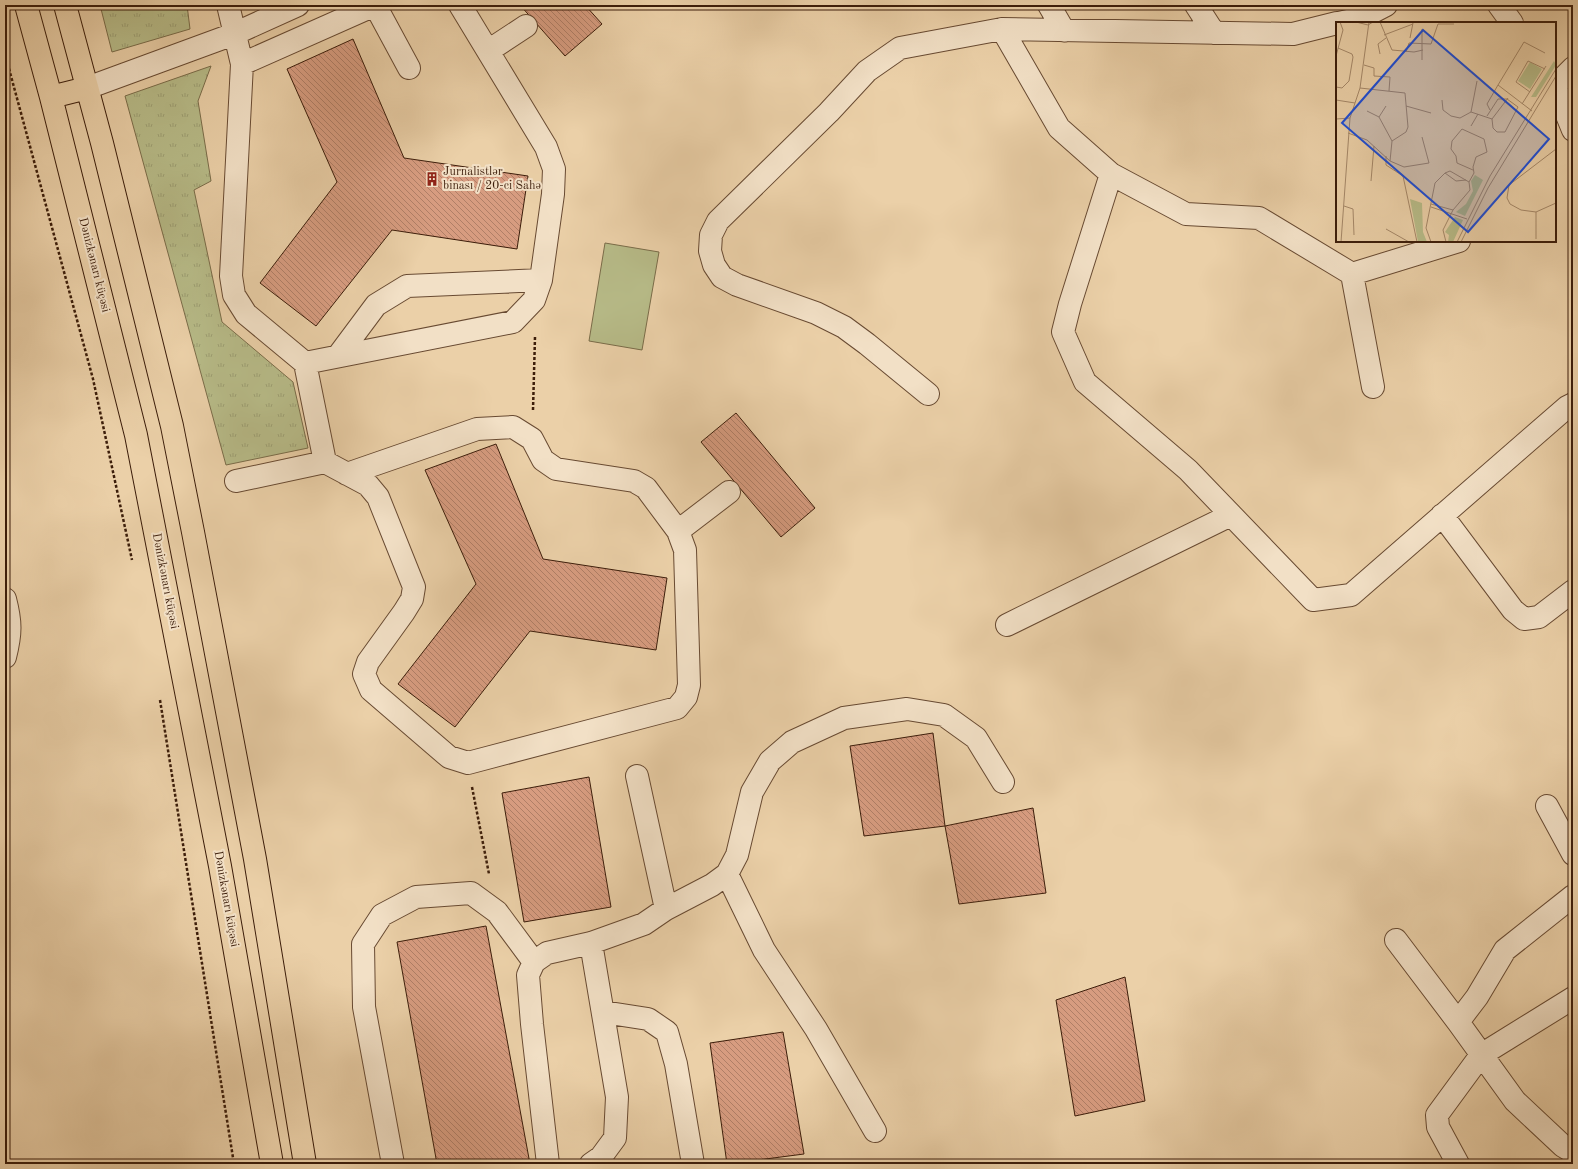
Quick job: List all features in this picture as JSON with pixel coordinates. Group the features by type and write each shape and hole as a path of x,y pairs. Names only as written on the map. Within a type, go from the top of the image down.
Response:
{"highway":[{"name":"Dənizkənarı küçəsi","path":"26,5 52,97 136,435 220,866 272,1164"},
{"path":"65,5 88,88 172,426 255,859 305,1164"},
{"path":"52,97 88,88"}],"street":[{"path":"228,5 242,64 231,276 234,295 246,314 305,363 325,462"},
{"path":"88,88 234,34 298,5"},
{"path":"242,64 375,5 409,68"},
{"path":"305,363 513,322 534,300 540,280 554,194 554,169 546,147 460,5"},
{"path":"1049,5 1064,30"},
{"path":"1196,5 1214,33"},
{"path":"1343,22 1361,18 1386,5"},
{"path":"1499,5 1511,22"},
{"path":"928,394 844,327 816,313 737,285 722,277 714,265 710,251 711,235 718,221 829,112 867,71 900,48 1002,29 1293,34 1336,23"},
{"path":"488,51 526,26"},
{"path":"1002,29 1059,128 1111,174 1186,214 1259,218 1352,274 1456,242"},
{"path":"1556,85 1573,68"},
{"path":"1556,88 1573,130"},
{"path":"1111,174 1070,304 1063,332 1085,382 1188,470 1314,600 1351,594 1567,407 1573,404"},
{"path":"1352,274 1373,387"},
{"path":"338,356 376,305 407,286 540,280"},
{"path":"236,481 325,462 347,474 368,485 378,496 414,587 412,599 368,662 364,674 370,690 449,757 468,763 677,708 686,697 689,685 685,550 678,531 646,488 634,481 556,469 543,460 532,439 513,427 478,429 347,474"},
{"path":"678,531 729,492"},
{"path":"1007,625 1231,515"},
{"path":"1442,515 1513,610 1524,619 1539,617 1573,591"},
{"path":"5,599 9,616 10,638 5,657"},
{"path":"548,1164 528,975 534,962 547,953 591,943 644,924 666,909 712,885 727,874 737,855 752,792 770,761 792,742 844,718 907,709 944,715 976,738 1003,782"},
{"path":"637,776 666,909"},
{"path":"1547,806 1573,854"},
{"path":"727,874 764,950 816,1029 875,1131"},
{"path":"393,1164 364,1007 363,944 382,915 416,897 471,893 497,912 534,962"},
{"path":"1458,1022 1477,998 1505,950 1571,905"},
{"path":"1396,940 1458,1022 1514,1101 1563,1146 1573,1152"},
{"path":"591,943 617,1096 615,1138 602,1157 591,1164"},
{"path":"1458,1164 1438,1127 1437,1115 1481,1054 1573,998"},
{"path":"603,1012 648,1019 667,1032 676,1064 693,1164"}],"path":[{"path":"5,54 93,379 133,565"},
{"path":"532,439 535,384 534,300"},
{"path":"159,697 234,1164"},
{"path":"468,763 497,912"}],"green space":[{"path":"100,5 187,5 190,29 112,52"},
{"path":"211,66 198,101 211,181 194,190 222,322 293,382 308,448 226,465 125,96"},
{"path":"605,243 659,252 642,350 589,341"}],"building":[{"path":"520,5 585,5 602,24 565,56"},
{"name":"Jurnalistlər binası / 20-ci Sahə","path":"353,39 404,158 528,176 517,249 392,230 316,326 260,283 337,182 287,69"},
{"path":"736,413 815,508 781,537 701,442"},
{"path":"496,444 543,559 667,578 656,650 530,631 455,727 398,684 476,584 425,470"},
{"path":"933,733 945,826 864,836 850,746"},
{"path":"589,777 611,907 524,922 502,793"},
{"path":"1033,808 1046,893 959,904 945,826"},
{"path":"486,926 530,1164 437,1164 397,942"},
{"path":"1125,977 1145,1101 1075,1116 1056,1000"},
{"path":"783,1032 804,1154 727,1164 710,1043"}],"place":[{"name":"Jurnalistlər binası / 20-ci Sahə","path":"432,179"}]}
